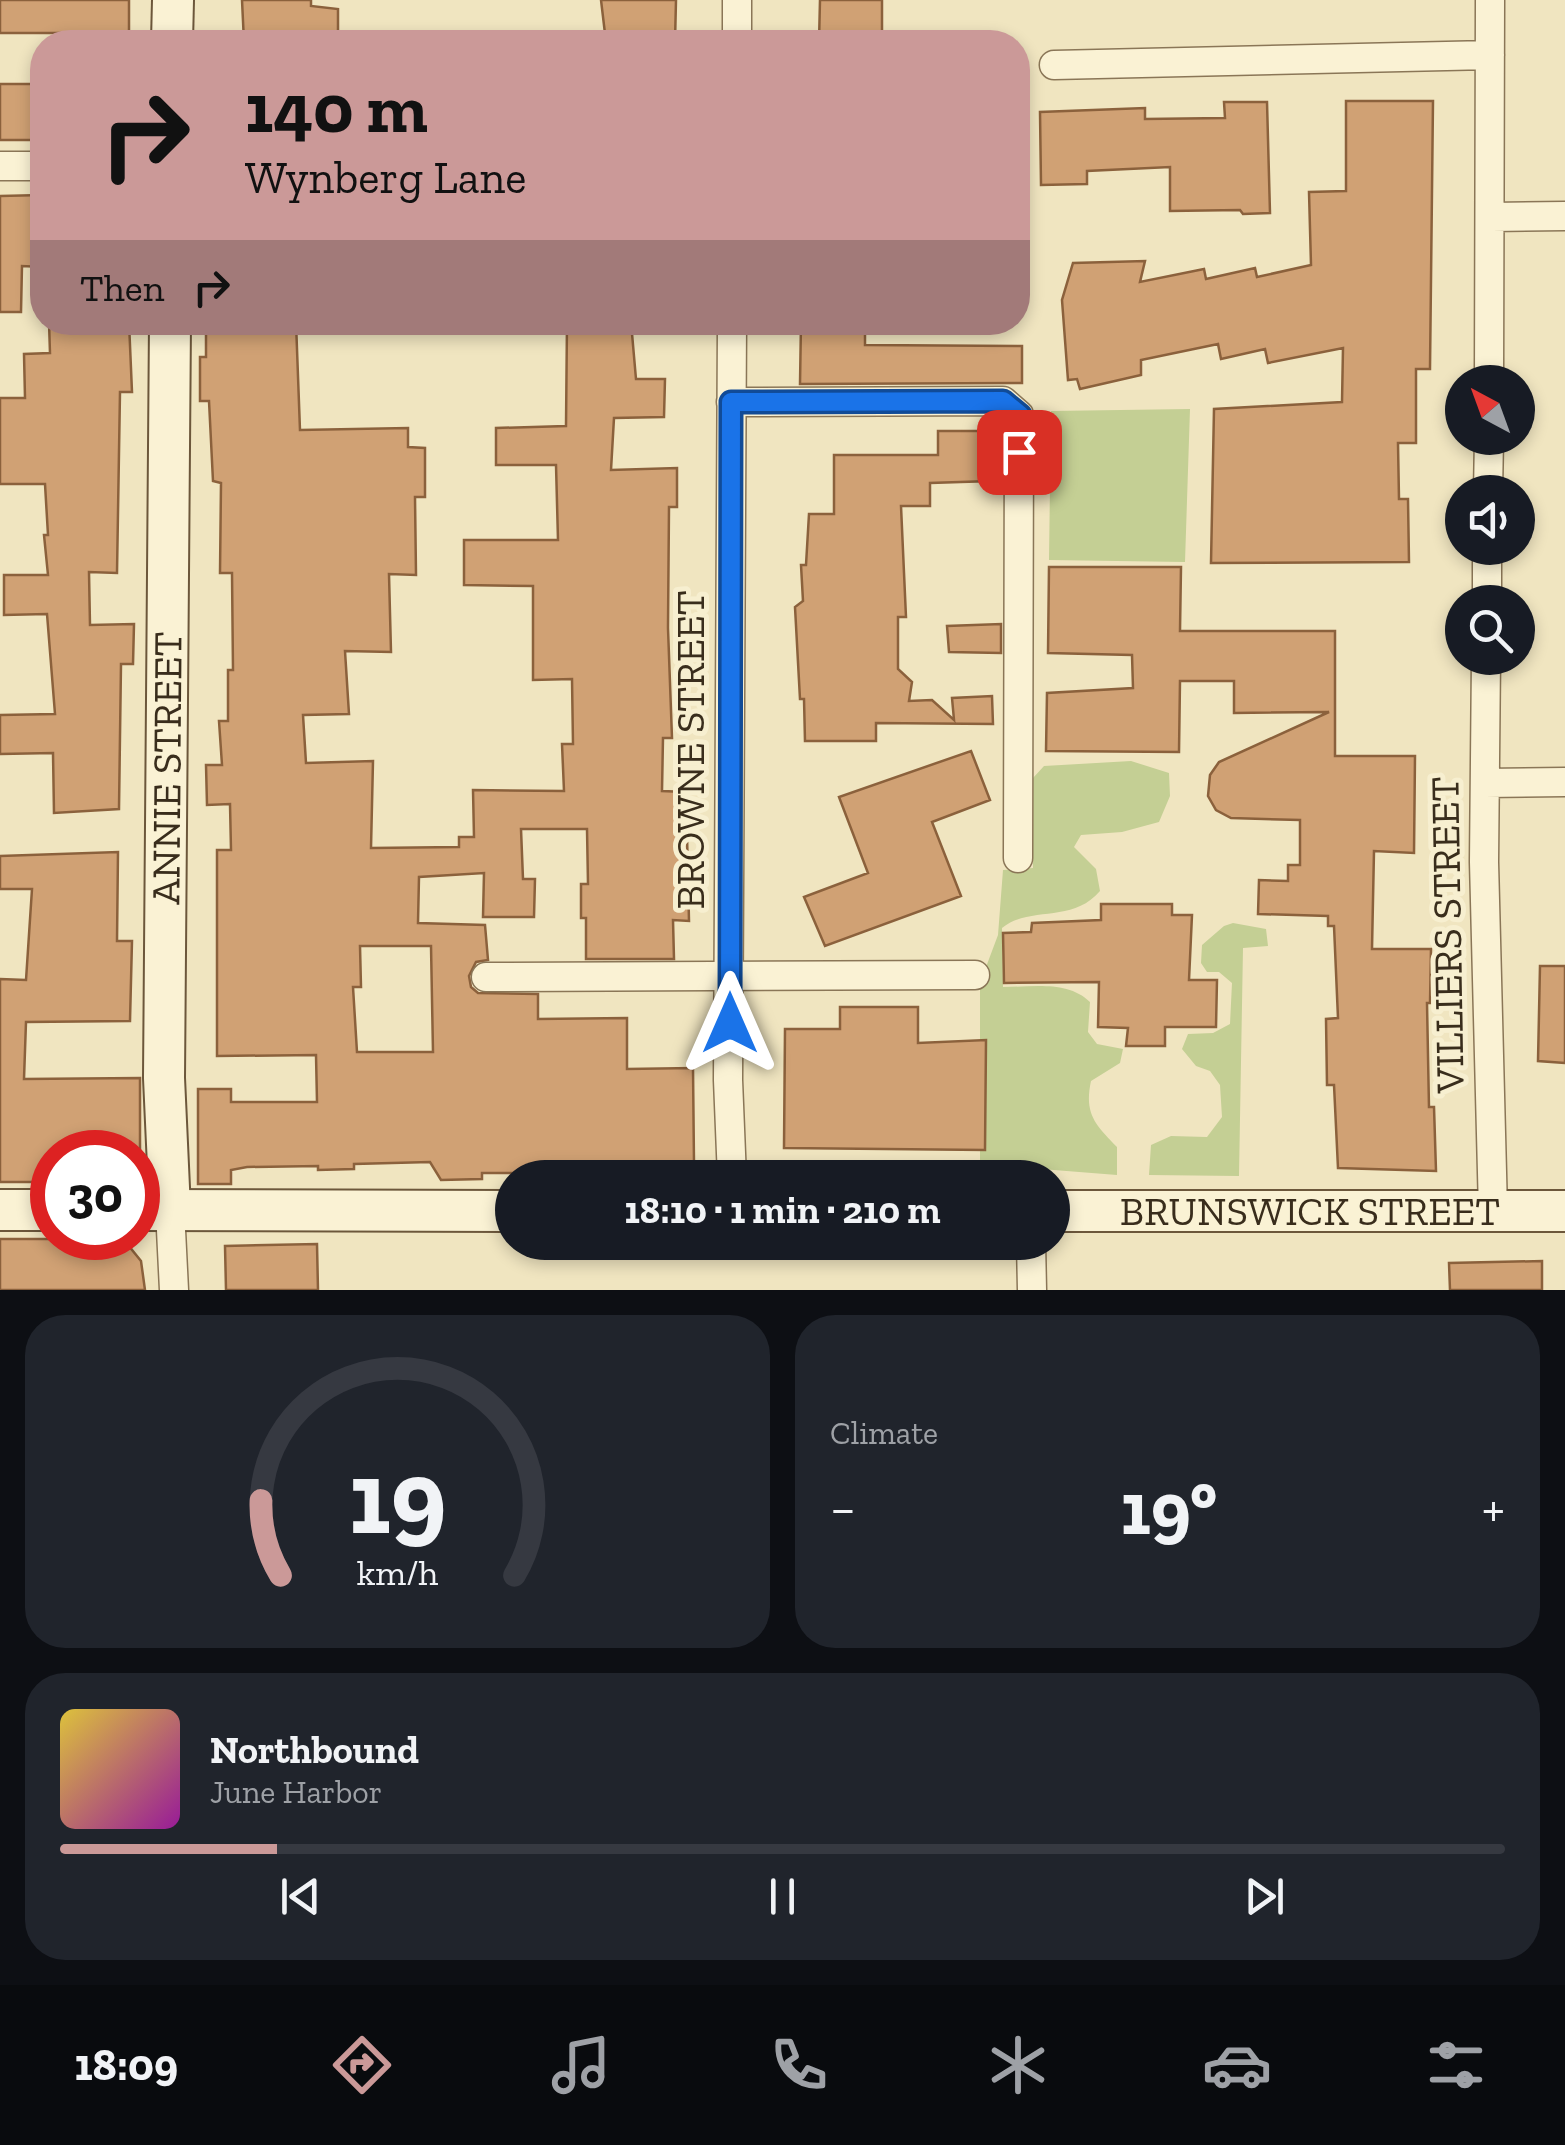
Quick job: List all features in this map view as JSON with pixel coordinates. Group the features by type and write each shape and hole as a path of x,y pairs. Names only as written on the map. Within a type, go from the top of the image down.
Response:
{"street":[{"path":"172,0 172,30"},
{"path":"737,0 737,30"},
{"path":"1490,0 1490,365"},
{"path":"1054,65 1490,56"},
{"path":"0,166 30,166"},
{"path":"1492,217 1565,216"},
{"name":"ANNIE STREET","path":"159,1130 164,1058 170,335"},
{"name":"BROWNE STREET","path":"732,335 732,1160"},
{"path":"731,402 1003,401 1020,415 1018,858"},
{"name":"VILLIERS STREET","path":"1486,675 1488,1081 1493,1211"},
{"path":"1485,783 1565,782"},
{"path":"486,977 975,976"},
{"path":"0,1210 30,1210"},
{"path":"160,1210 495,1211"},
{"name":"BRUNSWICK STREET","path":"1070,1211 1565,1211"},
{"path":"160,1234 174,1290"},
{"path":"1031,1260 1032,1290"}],"green space":[{"path":"1190,409 1185,562 1049,560 1051,411"},
{"path":"1131,761 1169,773 1170,796 1159,822 1122,832 1081,835 1074,847 1096,869 1100,891 1077,907 1026,917 1002,928 1003,987 1049,986 1081,995 1090,1002 1088,1032 1097,1044 1123,1049 1120,1063 1091,1081 1089,1092 1093,1118 1117,1147 1117,1175 1070,1171 1070,1160 980,1160 980,983 998,935 1003,870 1033,868 1033,778 1044,766"},
{"path":"1233,923 1266,929 1268,946 1243,948 1239,1176 1149,1175 1151,1145 1171,1136 1207,1137 1222,1117 1220,1085 1210,1071 1196,1066 1182,1049 1188,1034 1213,1033 1230,1024 1232,983 1219,972 1207,972 1201,963 1202,945"}],"building":[{"path":"0,0 129,0 129,30 0,33"},
{"path":"242,0 311,0 311,6 338,9 338,30 243,30"},
{"path":"601,0 676,0 675,30 605,30"},
{"path":"820,0 882,0 882,30 819,30"},
{"path":"0,84 30,84 30,140 0,140"},
{"path":"1346,101 1433,101 1430,369 1416,369 1416,443 1398,443 1399,499 1408,499 1409,562 1211,563 1214,409 1342,402 1343,348 1268,363 1265,349 1221,359 1218,344 1141,360 1141,375 1080,389 1077,379 1068,380 1062,300 1073,263 1145,261 1140,282 1204,269 1206,279 1255,268 1257,277 1311,265 1309,192 1346,191"},
{"path":"1224,102 1267,102 1270,213 1170,211 1170,167 1087,171 1087,184 1041,185 1040,112 1145,108 1145,119 1225,118"},
{"path":"30,195 30,266 22,266 21,312 0,312 0,196"},
{"path":"49,335 130,335 132,392 120,392 117,573 89,572 90,625 134,624 133,664 121,664 119,809 54,813 53,753 0,754 0,715 55,714 47,614 4,615 4,575 48,575 45,484 0,484 0,398 25,398 24,354 50,353"},
{"path":"206,335 296,335 300,430 408,428 408,447 425,448 425,497 415,497 416,575 389,574 391,652 345,651 349,714 303,715 306,763 373,761 371,848 459,847 459,837 474,837 473,790 564,791 562,744 573,744 572,679 533,680 533,586 464,585 464,540 558,540 556,465 496,465 496,428 566,426 567,335 632,335 636,379 665,379 664,417 614,418 611,470 677,468 677,507 669,507 672,738 663,738 662,791 686,792 689,921 673,920 674,959 586,959 581,884 588,884 587,829 521,829 523,879 535,879 534,917 483,917 484,873 419,877 418,923 485,925 488,960 476,962 469,976 471,987 478,993 538,994 538,1019 627,1018 627,1069 693,1068 694,1160 495,1160 495,1173 482,1173 482,1179 441,1180 430,1162 354,1164 354,1169 318,1170 318,1166 247,1167 231,1170 231,1184 198,1184 198,1089 231,1089 231,1102 317,1102 316,1055 217,1056 217,850 231,850 230,804 207,805 206,765 222,765 219,721 228,721 228,670 233,670 232,573 220,573 221,483 213,481 209,401 200,401 200,357 206,357","holes":["360,946 431,946 433,1052 357,1052 353,987 361,987"]},
{"path":"801,335 865,335 865,345 1022,346 1022,383 800,384"},
{"path":"938,431 990,431 991,481 930,483 930,506 901,506 906,617 898,617 898,669 912,682 909,701 932,700 954,720 952,698 992,696 993,724 876,723 876,741 805,741 795,607 803,601 801,565 806,565 809,514 834,514 834,455 938,455"},
{"path":"1049,567 1181,567 1180,631 1335,631 1335,756 1415,756 1414,853 1374,851 1372,949 1431,949 1427,1003 1429,1107 1434,1107 1436,1171 1338,1168 1334,1085 1327,1085 1326,1019 1338,1018 1334,926 1328,926 1328,916 1258,914 1259,880 1288,881 1288,865 1300,865 1300,820 1231,818 1216,810 1208,796 1210,775 1219,762 1329,712 1234,713 1234,681 1180,681 1179,752 1046,751 1047,693 1133,688 1132,655 1048,653"},
{"path":"1001,624 1001,653 949,652 947,626"},
{"path":"971,751 990,800 932,822 961,896 825,946 804,897 868,873 839,797"},
{"path":"118,852 117,941 132,941 130,1021 26,1022 24,1079 140,1078 140,1130 30,1130 30,1182 0,1182 0,979 26,980 32,889 0,889 0,856"},
{"path":"1101,904 1172,904 1172,915 1192,915 1189,980 1217,980 1216,1027 1165,1027 1165,1046 1126,1046 1128,1028 1098,1027 1099,982 1004,983 1003,933 1031,932 1032,923 1101,920"},
{"path":"1540,966 1565,966 1565,1063 1538,1061"},
{"path":"840,1007 918,1007 918,1043 986,1040 985,1150 784,1148 785,1029 840,1029"},
{"path":"0,1239 30,1239 30,1260 140,1260 145,1290 0,1290"},
{"path":"317,1244 318,1290 226,1290 225,1246"},
{"path":"1542,1261 1542,1290 1450,1290 1449,1263"}],"route":[{"path":"730,1023 731,402 1003,401 1020,415 1019,452"}]}
